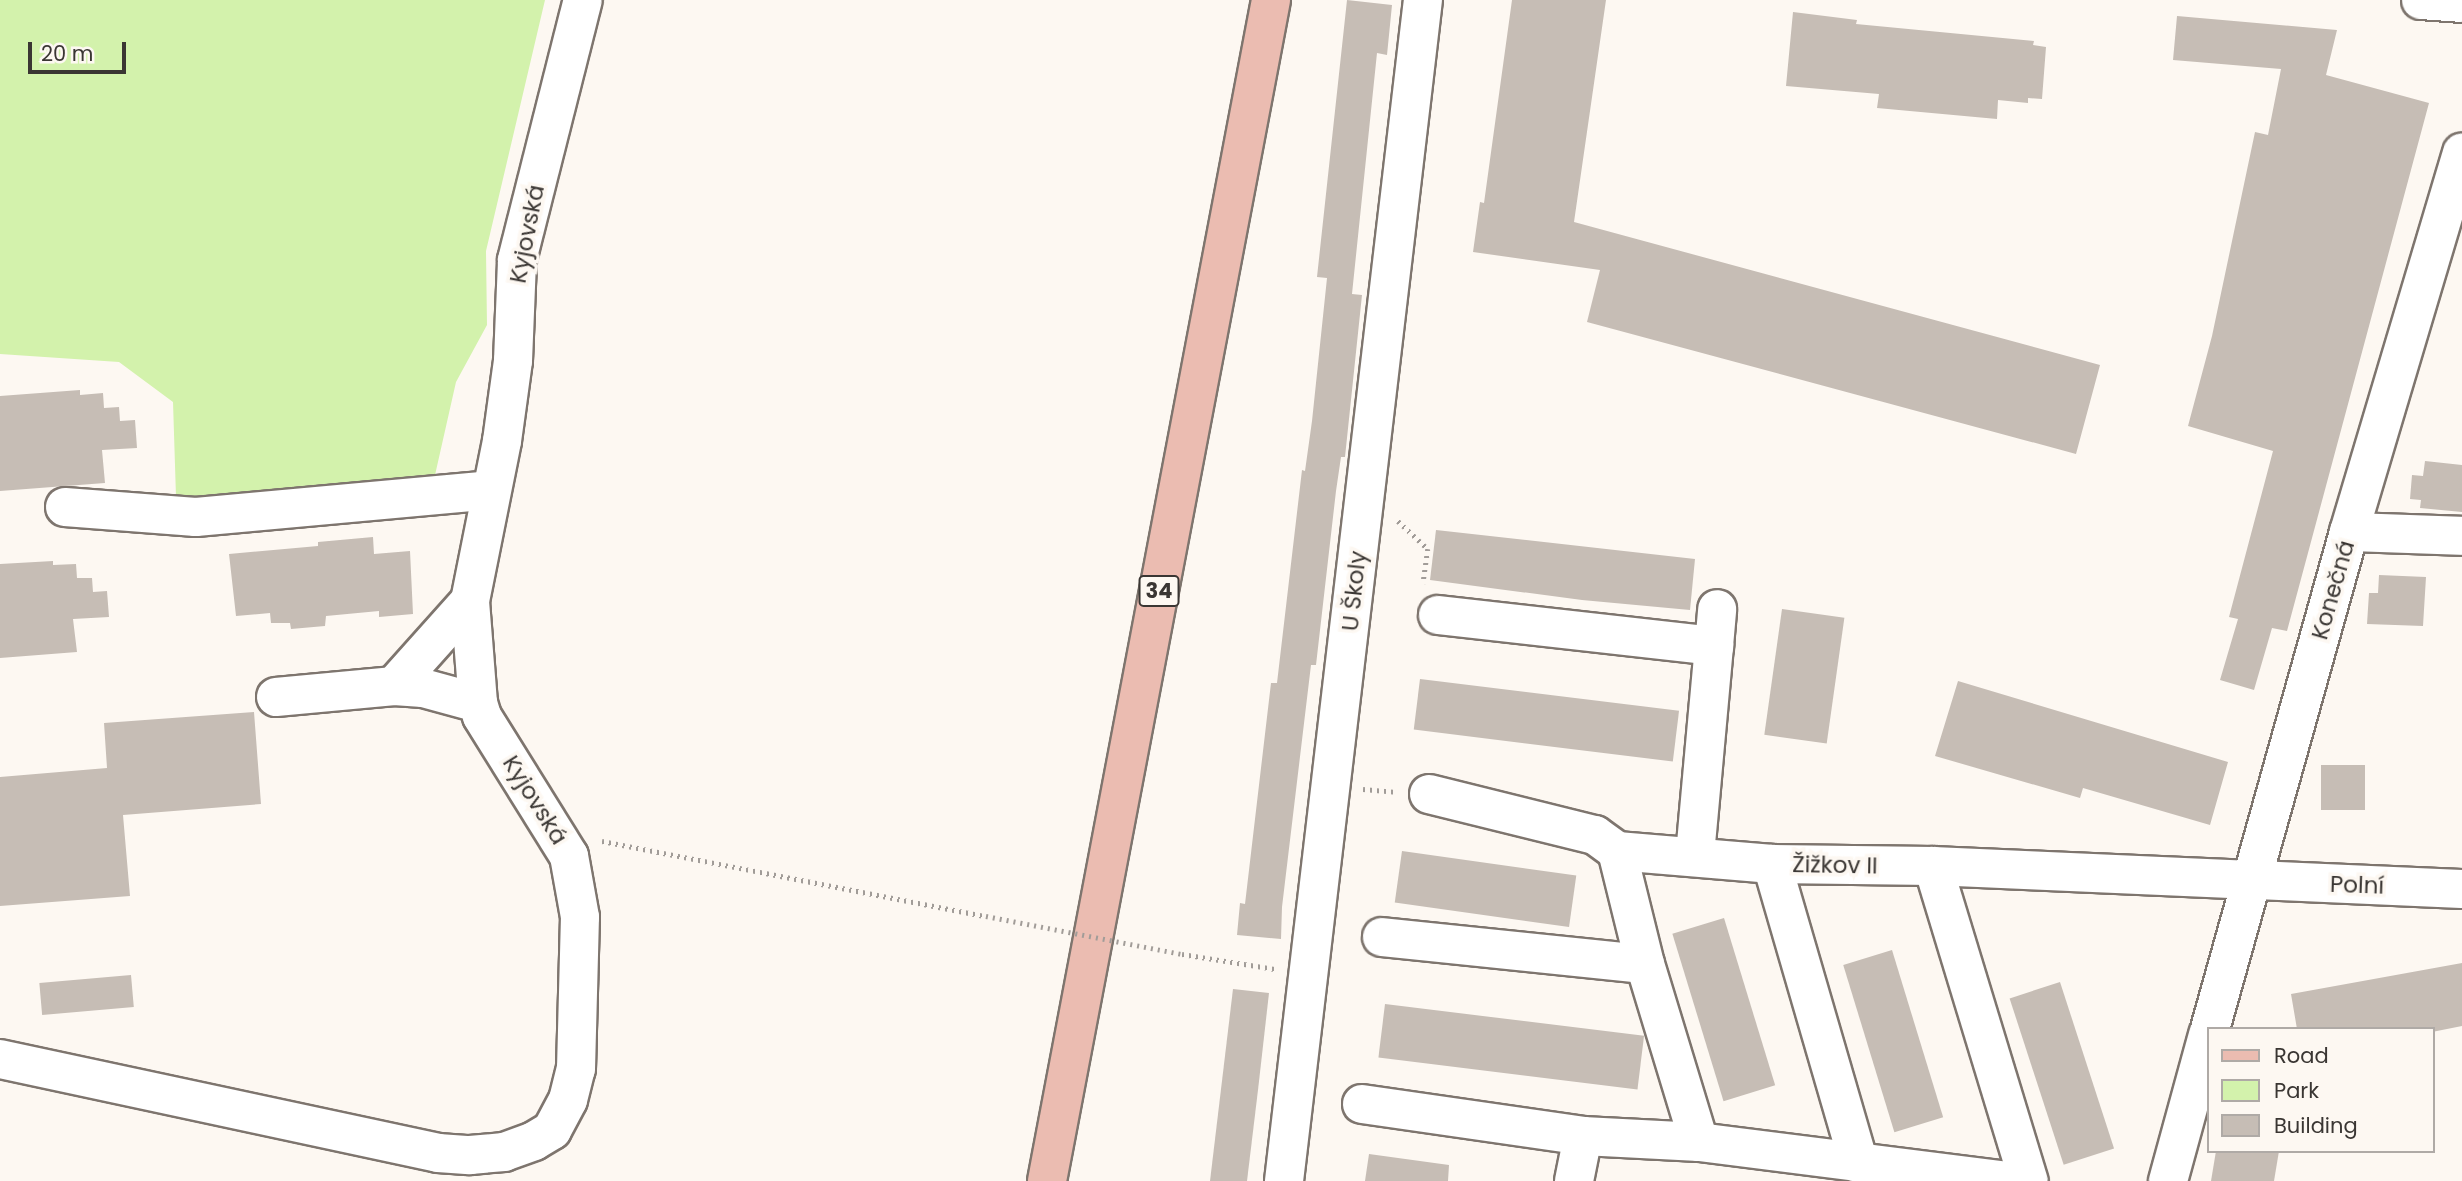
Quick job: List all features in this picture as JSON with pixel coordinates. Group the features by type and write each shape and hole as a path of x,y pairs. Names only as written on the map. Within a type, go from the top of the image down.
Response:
{"main road":[{"name":"34","path":"1047,1181 1271,0"}],"street":[{"name":"Kyjovská","path":"0,1059 438,1153 470,1156 504,1152 534,1141 552,1130 563,1110 576,1069 580,917 569,856 482,716 478,703 470,601 490,490 502,442 513,361 517,260 583,0"},
{"name":"U Školy","path":"1284,1181 1423,0"},
{"path":"2421,0 2462,3"},
{"name":"Konečná","path":"2211,1027 2349,532 2462,152"},
{"path":"65,508 196,517 490,490"},
{"path":"2349,532 2462,536"},
{"path":"394,686 470,601"},
{"path":"1438,615 1716,627 1695,856"},
{"path":"276,697 394,686 423,688 478,703"},
{"name":"Žižkov II","path":"1429,794 1595,835 1617,851 1772,864 1933,866 2252,879"},
{"path":"1617,851 1645,964 1699,1142"},
{"path":"1772,864 1860,1164"},
{"path":"1933,866 2029,1181"},
{"name":"Polní","path":"2252,879 2462,889"},
{"path":"1381,937 1645,964"},
{"path":"2168,1181 2206,1042"},
{"path":"1362,1104 1583,1136 1699,1142 2007,1181"},
{"path":"1574,1181 1583,1136"}],"path":[{"path":"1366,490 1428,549 1422,587 1438,615"},
{"path":"1332,786 1429,794"},
{"path":"555,832 1182,954 1307,974"}],"green space":[{"path":"0,0 545,0 486,251 487,325 456,382 433,484 202,502 176,497 173,402 119,362 0,354"}],"building":[{"path":"1347,0 1392,5 1387,55 1377,53 1352,294 1362,295 1345,457 1341,457 1336,491 1316,665 1311,665 1282,907 1281,939 1237,935 1240,903 1245,904 1271,683 1277,683 1302,470 1305,471 1312,421 1327,278 1317,277"},
{"path":"1512,0 1606,0 1574,222 2100,365 2076,454 1587,322 1600,270 1473,252 1480,202 1484,203"},
{"path":"1793,12 1857,20 1856,24 2034,41 2033,45 2046,47 2042,99 2028,98 2028,103 1998,100 1997,119 1877,108 1879,94 1786,86"},
{"path":"2177,16 2337,30 2326,75 2429,103 2287,631 2272,628 2254,690 2220,680 2238,619 2229,617 2273,451 2188,426 2212,336 2255,132 2268,135 2281,69 2173,60"},
{"path":"80,390 80,395 103,393 104,408 119,407 120,421 135,420 137,448 102,450 105,483 0,491 0,396"},
{"path":"2425,461 2462,465 2462,512 2420,508 2421,500 2410,499 2412,475 2423,476"},
{"path":"1436,530 1695,559 1690,610 1582,600 1430,580"},
{"path":"373,537 374,554 410,551 413,614 379,617 379,611 326,616 325,626 291,629 290,623 271,623 270,613 236,616 229,554 318,546 318,542"},
{"path":"53,561 53,565 76,564 77,578 92,578 93,592 107,591 109,617 73,619 77,652 0,658 0,564"},
{"path":"2379,575 2426,577 2423,626 2367,624 2369,593 2378,593"},
{"path":"1782,609 1844,618 1827,744 1764,735"},
{"path":"1420,679 1679,711 1673,761 1414,730"},
{"path":"1958,681 2228,762 2210,825 2083,788 2080,798 1935,756"},
{"path":"254,712 261,804 123,815 130,896 0,906 0,777 107,768 104,723"},
{"path":"2321,765 2365,765 2365,810 2321,810"},
{"path":"1402,851 1576,875 1569,927 1395,902"},
{"path":"1724,918 1775,1085 1724,1101 1672,934"},
{"path":"1892,950 1943,1117 1894,1132 1843,965"},
{"path":"2462,963 2462,1026 2434,1032 2434,1027 2297,1027 2291,994"},
{"path":"131,975 134,1007 42,1015 39,983"},
{"path":"2060,982 2114,1148 2064,1165 2010,998"},
{"path":"1233,989 1269,993 1258,1090 1247,1181 1210,1181"},
{"path":"1385,1004 1644,1036 1637,1089 1378,1058"},
{"path":"2216,1153 2279,1153 2274,1181 2211,1181"},
{"path":"1369,1154 1449,1165 1448,1181 1365,1181"}]}
